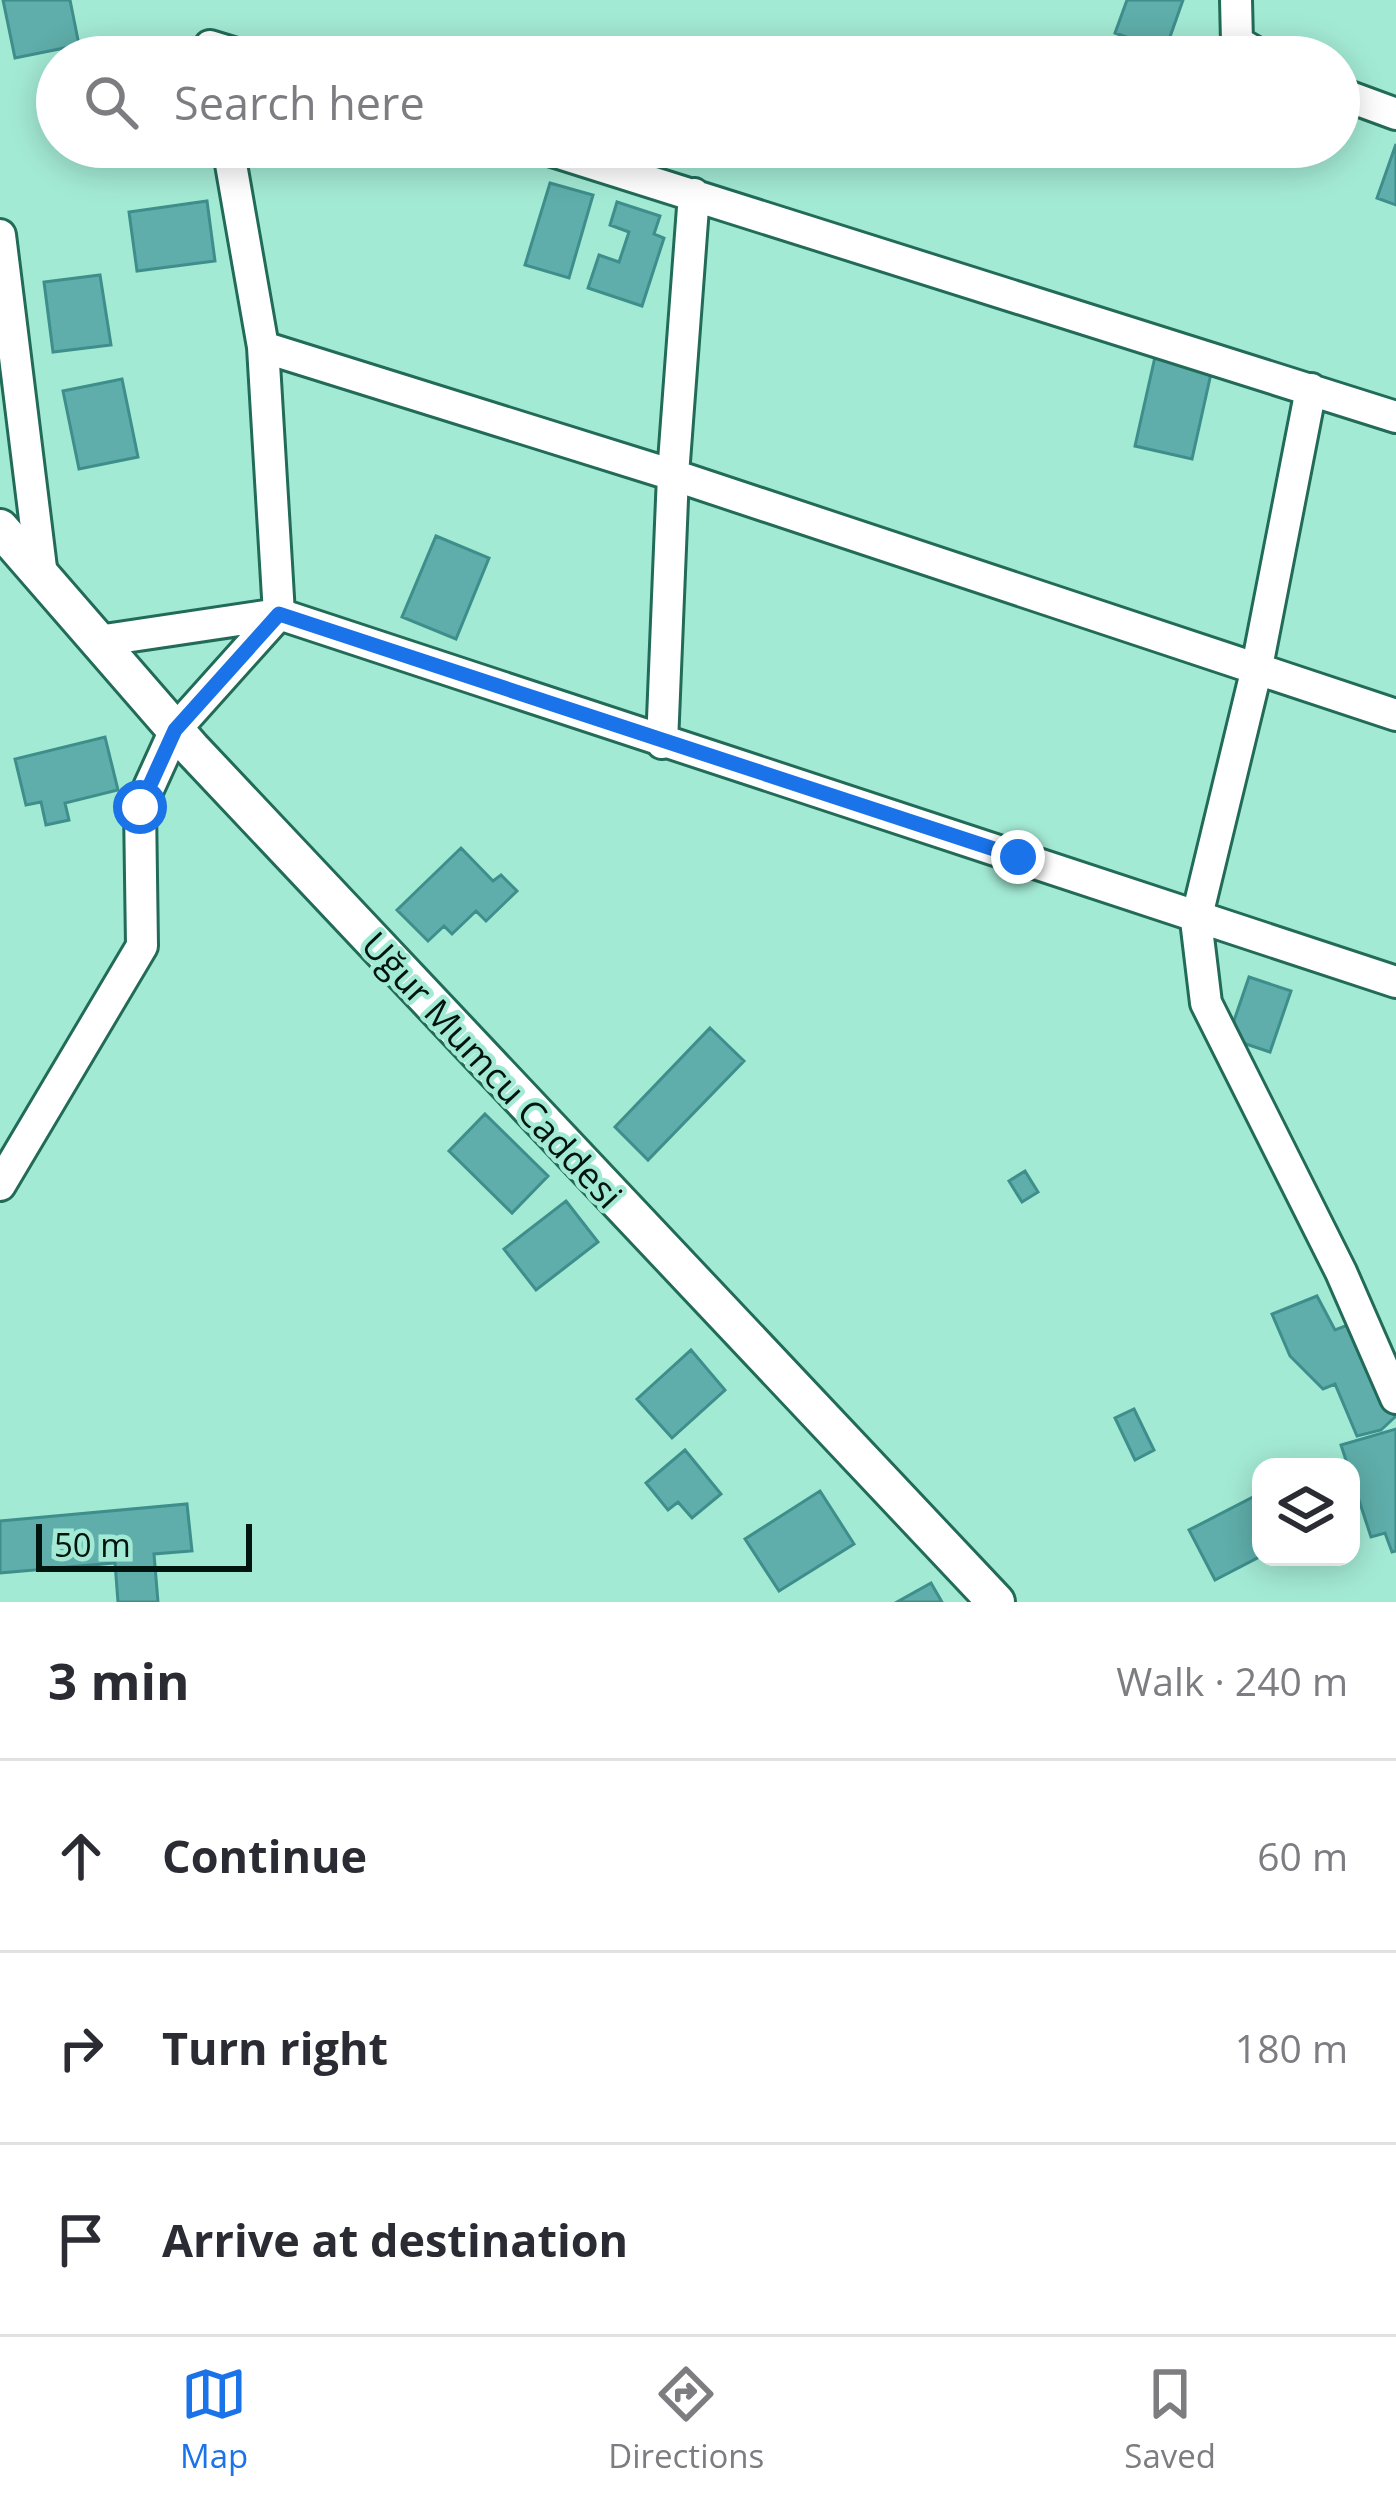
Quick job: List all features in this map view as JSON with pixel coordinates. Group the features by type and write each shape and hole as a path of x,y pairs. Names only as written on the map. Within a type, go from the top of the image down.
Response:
{"street":[{"path":"1236,0 1238,36"},
{"path":"1360,101 1396,114"},
{"path":"0,1185 142,946 140,807 175,730 279,614 263,347 232,168"},
{"path":"609,168 1396,417"},
{"path":"662,743 673,475 694,194"},
{"path":"0,235 42,576"},
{"path":"263,347 673,475 1396,715"},
{"path":"1311,389 1256,672 1196,920 1206,1003 1341,1273 1396,1398"},
{"name":"Uğur Mumcu Caddesi","path":"0,528 175,730 996,1602"},
{"path":"98,641 279,614 1196,920 1396,982"}],"building":[{"path":"3,0 70,0 77,36 36,36 36,54 15,58"},
{"path":"1127,0 1183,0 1170,36 1115,33"},
{"path":"1396,144 1396,205 1377,198"},
{"path":"550,183 593,195 569,278 525,265"},
{"path":"207,201 215,261 137,271 129,212"},
{"path":"617,202 660,216 654,234 664,238 642,306 588,288 599,255 619,262 629,232 610,225"},
{"path":"100,275 111,345 53,352 44,282"},
{"path":"1155,357 1212,369 1192,459 1135,446"},
{"path":"122,379 138,457 79,469 63,391"},
{"path":"436,536 489,558 456,639 402,617"},
{"path":"105,737 118,790 65,803 69,820 46,825 41,802 26,805 15,759"},
{"path":"461,848 493,881 501,875 517,891 486,921 476,911 452,934 444,926 428,941 397,910"},
{"path":"1249,977 1291,991 1270,1052 1228,1038"},
{"path":"710,1028 744,1061 648,1160 615,1127"},
{"path":"485,1114 548,1176 512,1213 449,1151"},
{"path":"1025,1171 1038,1192 1022,1202 1009,1181"},
{"path":"566,1201 598,1242 536,1290 504,1249"},
{"path":"1317,1296 1335,1330 1356,1322 1395,1417 1381,1430 1357,1436 1335,1384 1323,1389 1290,1356 1272,1314"},
{"path":"691,1350 725,1390 672,1438 637,1399"},
{"path":"1134,1409 1154,1450 1135,1460 1115,1418"},
{"path":"1396,1429 1396,1551 1392,1552 1385,1533 1371,1537 1360,1503 1360,1458 1345,1458 1341,1445"},
{"path":"685,1450 721,1494 692,1518 678,1502 668,1510 646,1483"},
{"path":"820,1491 854,1544 779,1591 745,1539"},
{"path":"1252,1498 1252,1561 1215,1580 1189,1530"},
{"path":"187,1504 192,1551 154,1554 158,1602 118,1602 115,1563 0,1573 0,1521"},
{"path":"931,1583 942,1602 897,1602"}],"route":[{"path":"140,807 175,730 279,614 1018,857"}]}
